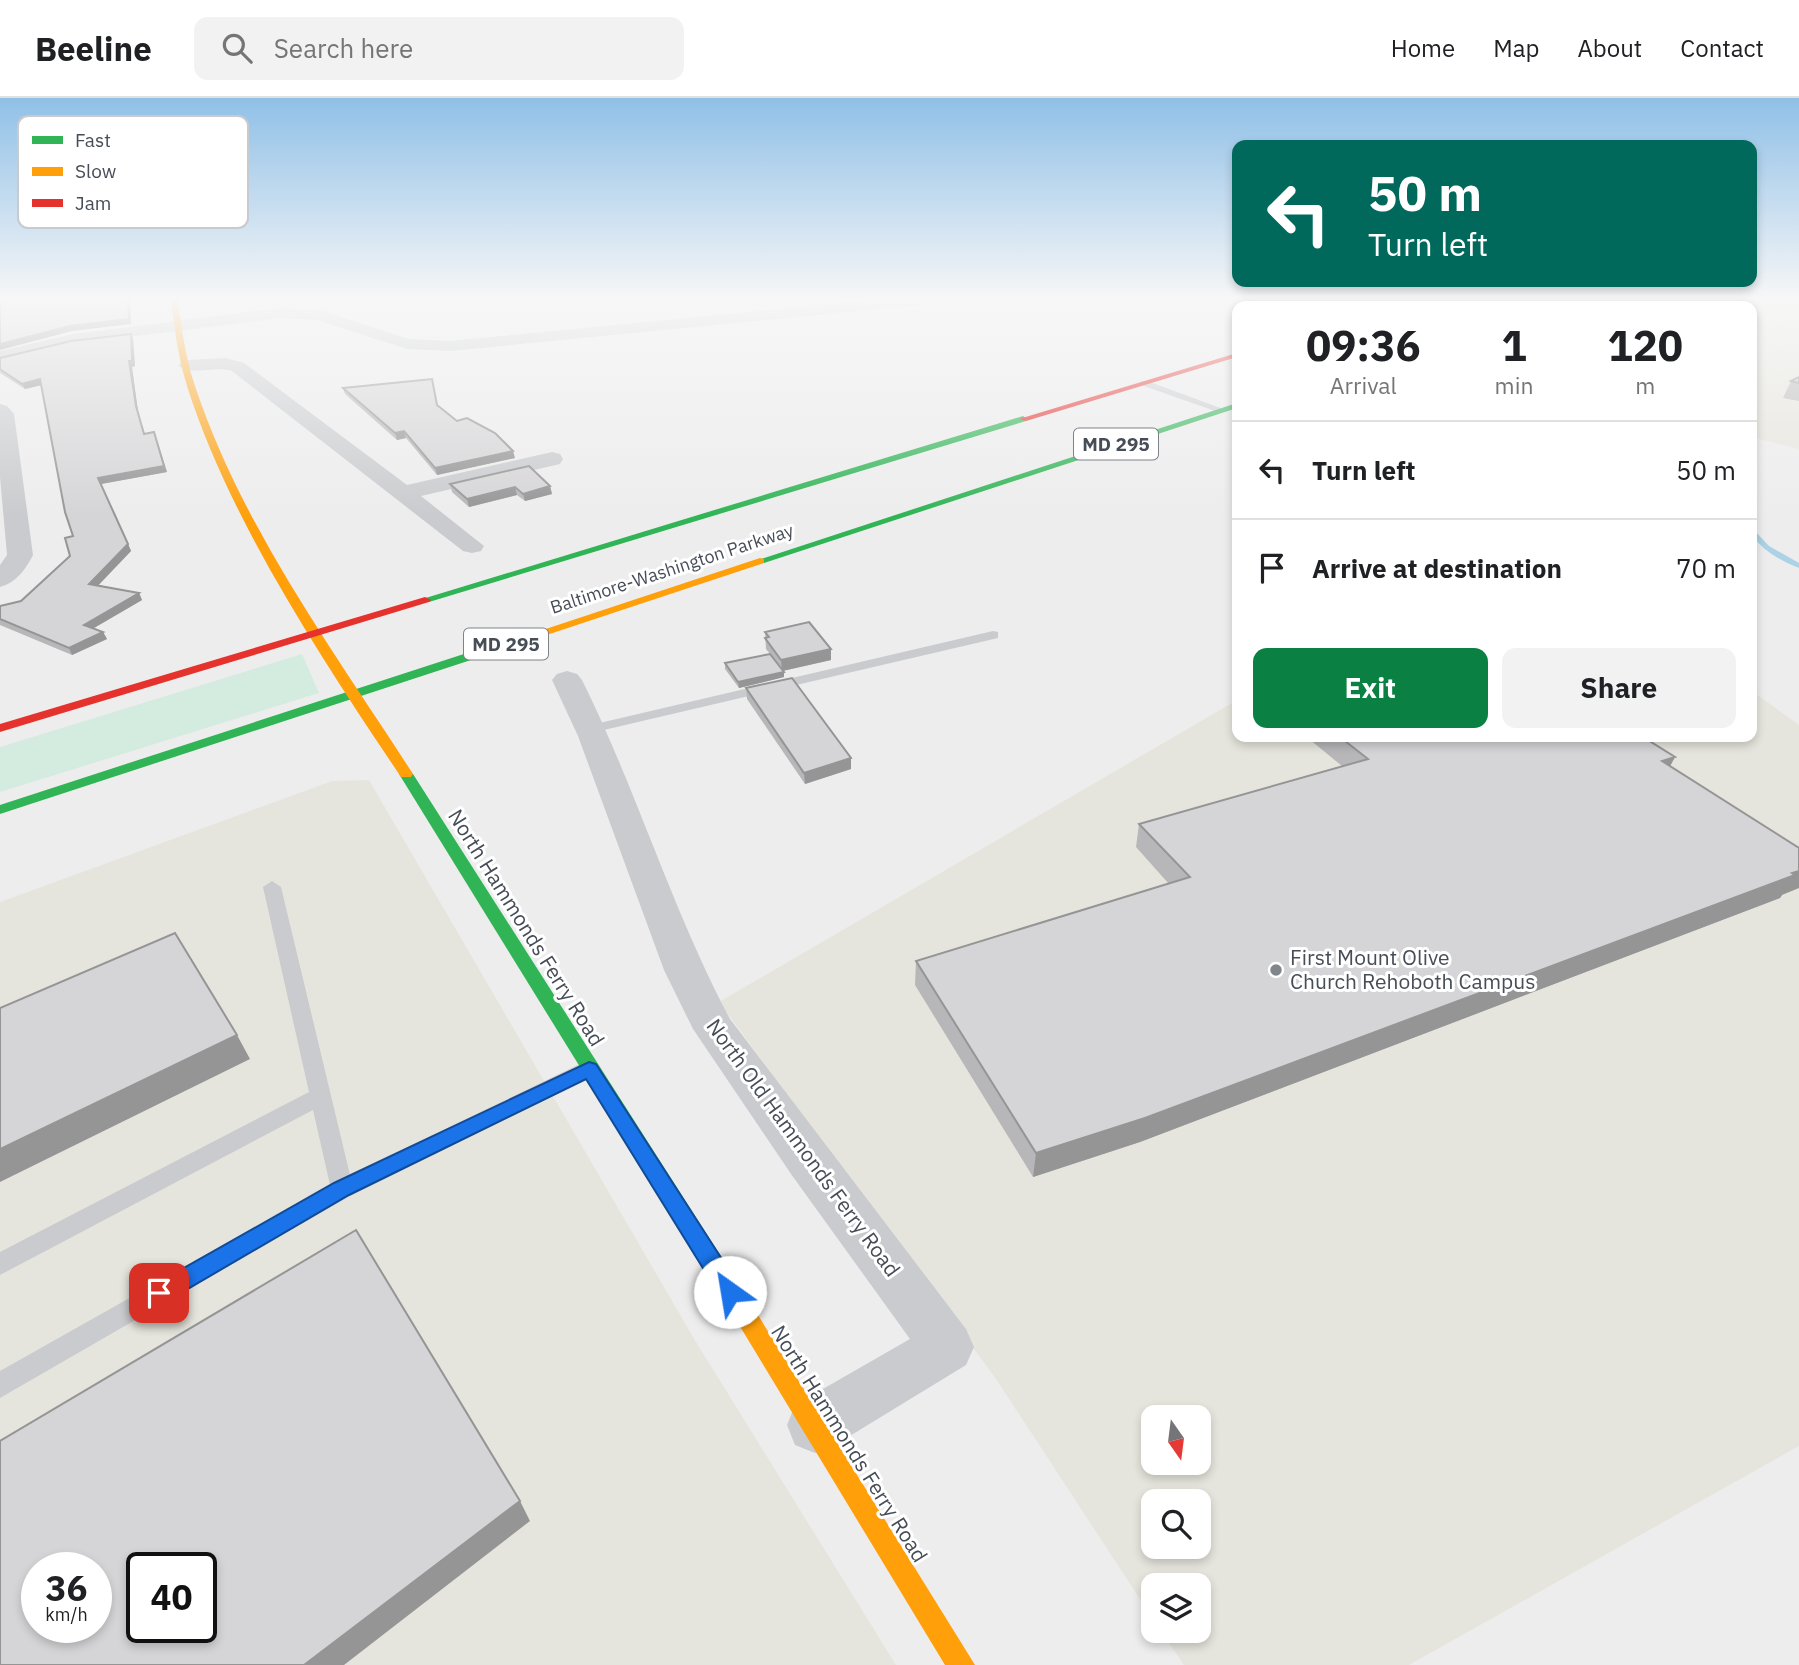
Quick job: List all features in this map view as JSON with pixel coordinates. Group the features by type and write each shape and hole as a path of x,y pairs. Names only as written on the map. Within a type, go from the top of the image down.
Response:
{"main road":[{"name":"North Hammonds Ferry Road","path":"188,370 198,406 238,500 309,620 815,1425 961,1665"},
{"name":"Baltimore-Washington Parkway","path":"0,728 1187,370"},
{"name":"Baltimore-Washington Parkway","path":"0,810 1232,407"}],"street":[{"path":"242,370 472,546"},
{"path":"0,410 4,414 20,555 16,564 0,579"},
{"path":"404,493 552,460"},
{"name":"North Old Hammonds Ferry Road","path":"567,680 590,729 684,970 714,1028 947,1348 815,1425"}],"lane":[{"path":"1144,383 1221,410"},
{"path":"590,729 993,635"},
{"path":"272,887 342,1189"},
{"path":"0,1385 342,1189 589,1069"},
{"path":"0,1264 320,1096"}],"shaded area":[{"path":"1757,370 1799,370 1799,449 1757,438"},
{"path":"1757,695 1799,725 1799,1446 1409,1665 1184,1665 1169,1643 1211,1643 1211,1573 1141,1573 1141,1601 996,1379 719,1002 1232,703 1232,742 1757,742"},
{"path":"369,780 696,1342 896,1665 0,1665 0,902 332,781"}],"green space":[{"path":"302,654 319,693 0,792 0,747"}],"building":[{"path":"2,370 130,370 144,434 154,432 164,466 98,478 128,544 89,584 139,593 84,625 103,632 69,648 0,619 0,606 21,601 70,556 65,538 73,536 65,512 40,379 22,384"},
{"path":"432,379 437,405 457,421 467,418 495,433 513,451 435,468 404,431 395,433 343,388"},
{"path":"529,466 550,486 523,494 515,487 467,499 450,484"},
{"path":"809,622 831,649 781,660 765,638 769,637 765,632"},
{"path":"770,654 784,672 738,682 725,663"},
{"path":"792,678 851,758 804,773 746,688"},
{"name":"First Mount Olive Church Rehoboth Campus","path":"1346,742 1651,742 1675,757 1662,761 1799,848 1799,871 1792,873 1795,875 1145,1118 1036,1153 916,961 1190,877 1139,824 1368,759"},
{"path":"175,933 237,1035 0,1149 0,1008"},
{"path":"356,1230 520,1501 304,1665 0,1665 0,1441"}],"waterway":[{"path":"1757,538 1767,548 1799,566"}],"traffic: fast":[{"path":"760,561 1232,407"},
{"path":"425,600 1023,419"},
{"path":"0,810 470,656"},
{"path":"406,774 735,1298"}],"traffic: slow":[{"path":"187,370 210,437 258,537 286,586 406,774"},
{"path":"470,656 760,561"},
{"path":"735,1298 961,1665"}],"traffic: jam":[{"path":"1023,419 1186,370"},
{"path":"0,728 425,600"}],"place":[{"name":"First Mount Olive Church Rehoboth Campus","path":"1276,970"}],"route":[{"path":"159,1293 342,1189 589,1069 730,1292"}]}
